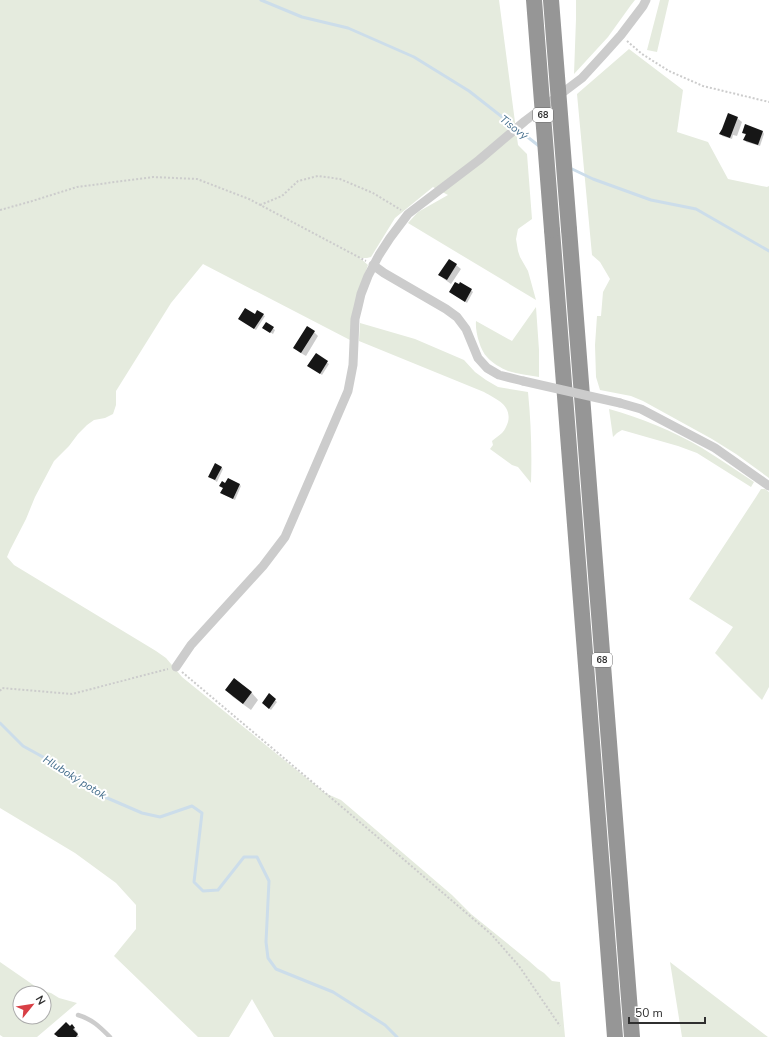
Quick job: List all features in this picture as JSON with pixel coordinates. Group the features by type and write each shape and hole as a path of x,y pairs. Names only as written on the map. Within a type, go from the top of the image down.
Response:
{"highway":[{"name":"68","path":"534,0 615,1037"},
{"name":"68","path":"551,0 632,1037"}],"street":[{"path":"176,667 191,645 263,566 285,537 348,391 353,365 355,319 361,294 373,266 390,238 408,214 479,160 525,121 582,78 621,35 646,0"},
{"path":"373,266 457,317 466,329 478,358 487,368 499,375 641,409 715,448 769,486"}],"lane":[{"path":"78,1015 94,1022 110,1037"}],"path":[{"path":"621,35 642,54 669,71 703,86 769,102"},
{"path":"260,205 282,196 298,181 318,176 340,178 373,193 408,214"},
{"path":"0,210 77,187 153,177 197,179 249,199 373,266"},
{"path":"0,691 2,688 72,694 176,667 491,934 519,966 560,1026"}],"shaded area":[{"path":"0,0 499,0 518,145 527,154 532,219 518,229 516,239 518,251 528,271 536,300 408,223 418,212 448,195 433,187 395,218 371,257 360,258 368,265 357,295 350,340 203,264 171,303 116,391 116,405 113,414 105,418 94,420 87,425 54,461 35,497 7,557 14,565 166,658 182,677 325,793 341,800 452,895 471,914 552,981 560,982 565,1037 274,1037 252,999 229,1037 198,1037 114,956 136,929 136,905 116,883 75,853 0,808"},
{"path":"576,0 635,0 608,37 574,74 576,19"},
{"path":"660,0 669,0 657,52 647,50"},
{"path":"629,49 683,90 677,132 708,142 728,179 767,187 769,186 769,478 712,439 643,401 631,396 600,390 596,377 595,345 597,316 601,316 603,292 610,279 600,262 592,255 577,94"},
{"path":"536,307 539,377 508,371 491,361 484,354 478,340 476,321 512,341"},
{"path":"360,323 415,339 464,360 475,372 498,387 528,392 531,437 531,483 518,467 512,465 490,449 493,445 492,441 503,432 508,422 508,411 502,403 484,392 359,341"},
{"path":"609,409 633,416 680,436 702,448 754,482 751,487 697,453 678,446 622,430 613,437"},
{"path":"761,489 765,489 769,492 769,687 762,700 715,653 733,627 689,599"},
{"path":"0,962 33,985 12,985 12,1025 51,1025 37,1037 3,1037 0,1035"},
{"path":"670,962 768,1037 682,1037"},
{"path":"52,994 59,998 77,1003 52,1024"}],"building":[{"path":"728,113 738,117 730,138 719,134"},
{"path":"745,124 763,131 758,145 743,140 746,134 742,133"},
{"path":"449,259 457,264 447,280 438,275"},
{"path":"455,282 459,284 460,282 472,289 465,302 449,292"},
{"path":"245,308 255,314 257,310 264,314 254,329 238,319"},
{"path":"266,322 274,327 270,333 262,328"},
{"path":"307,326 315,331 301,353 293,348"},
{"path":"316,353 328,361 320,374 307,366"},
{"path":"215,463 222,467 215,480 208,477"},
{"path":"228,478 240,484 233,499 220,493 223,488 219,486 222,481 225,483"},
{"path":"234,678 252,692 243,704 225,690"},
{"path":"269,693 276,699 269,709 262,703"},
{"path":"66,1022 70,1026 72,1024 75,1028 73,1029 78,1034 76,1037 58,1037 54,1034"}],"waterway":[{"name":"Tisový","path":"261,0 302,17 348,28 414,57 469,91 539,146"},
{"name":"Tisový","path":"570,168 593,179 651,200 696,209 769,251"},
{"name":"Hluboký potok","path":"0,723 23,746 72,773 98,794 142,813 160,817 192,806 202,813 194,882 203,891 218,890 244,857 257,857 269,881 266,942 268,958 276,969 333,992 385,1025 397,1037"}]}
